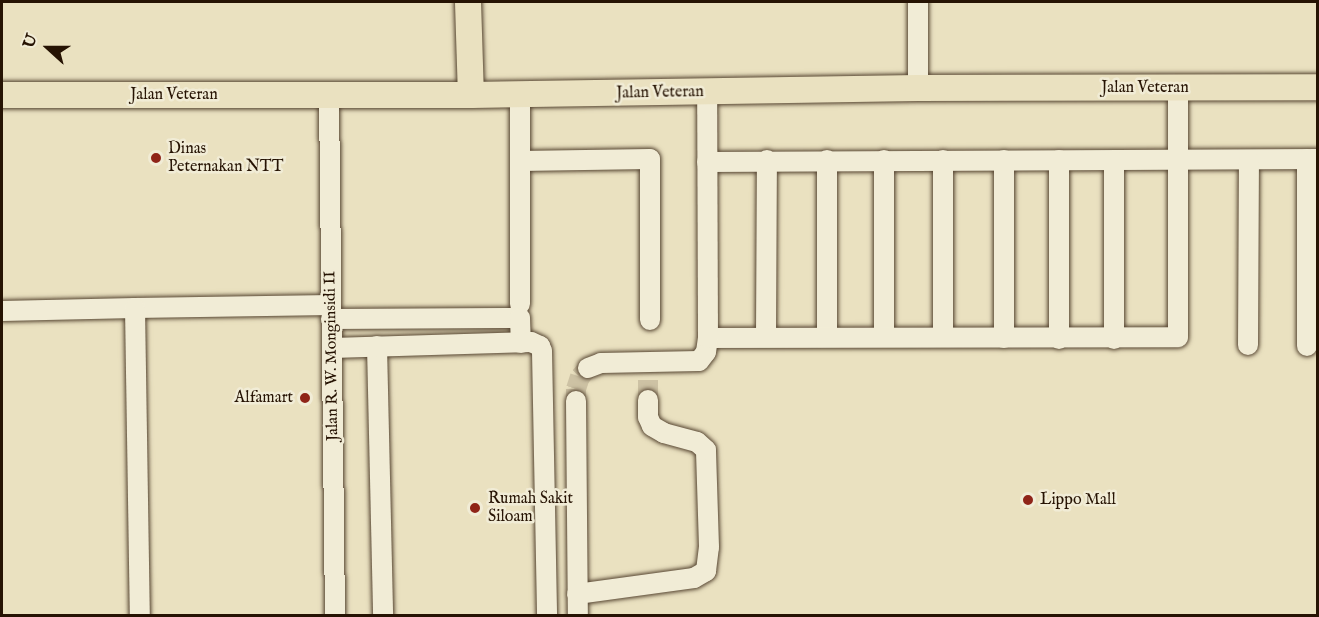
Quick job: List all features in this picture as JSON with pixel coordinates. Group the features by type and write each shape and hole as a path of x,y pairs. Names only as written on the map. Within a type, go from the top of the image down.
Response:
{"main road":[{"path":"468,2 471,95"},
{"name":"Jalan Veteran","path":"2,94 329,96 918,88 1317,87"}],"street":[{"path":"918,2 918,88"},
{"path":"708,338 943,336 1114,339 1178,337 1178,87"},
{"path":"588,368 601,363 649,365 699,361 706,352 708,338 708,92"},
{"path":"520,94 520,304"},
{"name":"Jalan R. W. Monginsidi II","path":"329,96 335,615"},
{"path":"520,161 650,159 650,320"},
{"path":"707,162 1312,159 1307,346"},
{"path":"766,337 767,160"},
{"path":"827,160 827,337"},
{"path":"884,160 884,336"},
{"path":"943,160 943,336"},
{"path":"1004,160 1004,338"},
{"path":"1059,160 1059,339"},
{"path":"1114,160 1114,339"},
{"path":"1248,345 1249,160"},
{"path":"135,308 140,615"},
{"path":"2,311 135,308 520,318 521,343"},
{"path":"332,348 521,343 540,346 542,351 547,615"},
{"path":"376,346 383,615"},
{"path":"577,594 694,578 705,571 709,547 706,450 697,442 664,433 652,426 648,417 648,400"},
{"path":"576,401 578,615"}],"tunnel":[{"path":"576,401 576,389 580,377 588,368"},
{"path":"648,368 648,400"}],"place":[{"name":"Dinas Peternakan NTT","path":"156,158"},
{"name":"Alfamart","path":"305,398"},
{"name":"Lippo Mall","path":"1028,500"},
{"name":"Rumah Sakit Siloam","path":"475,508"}]}
